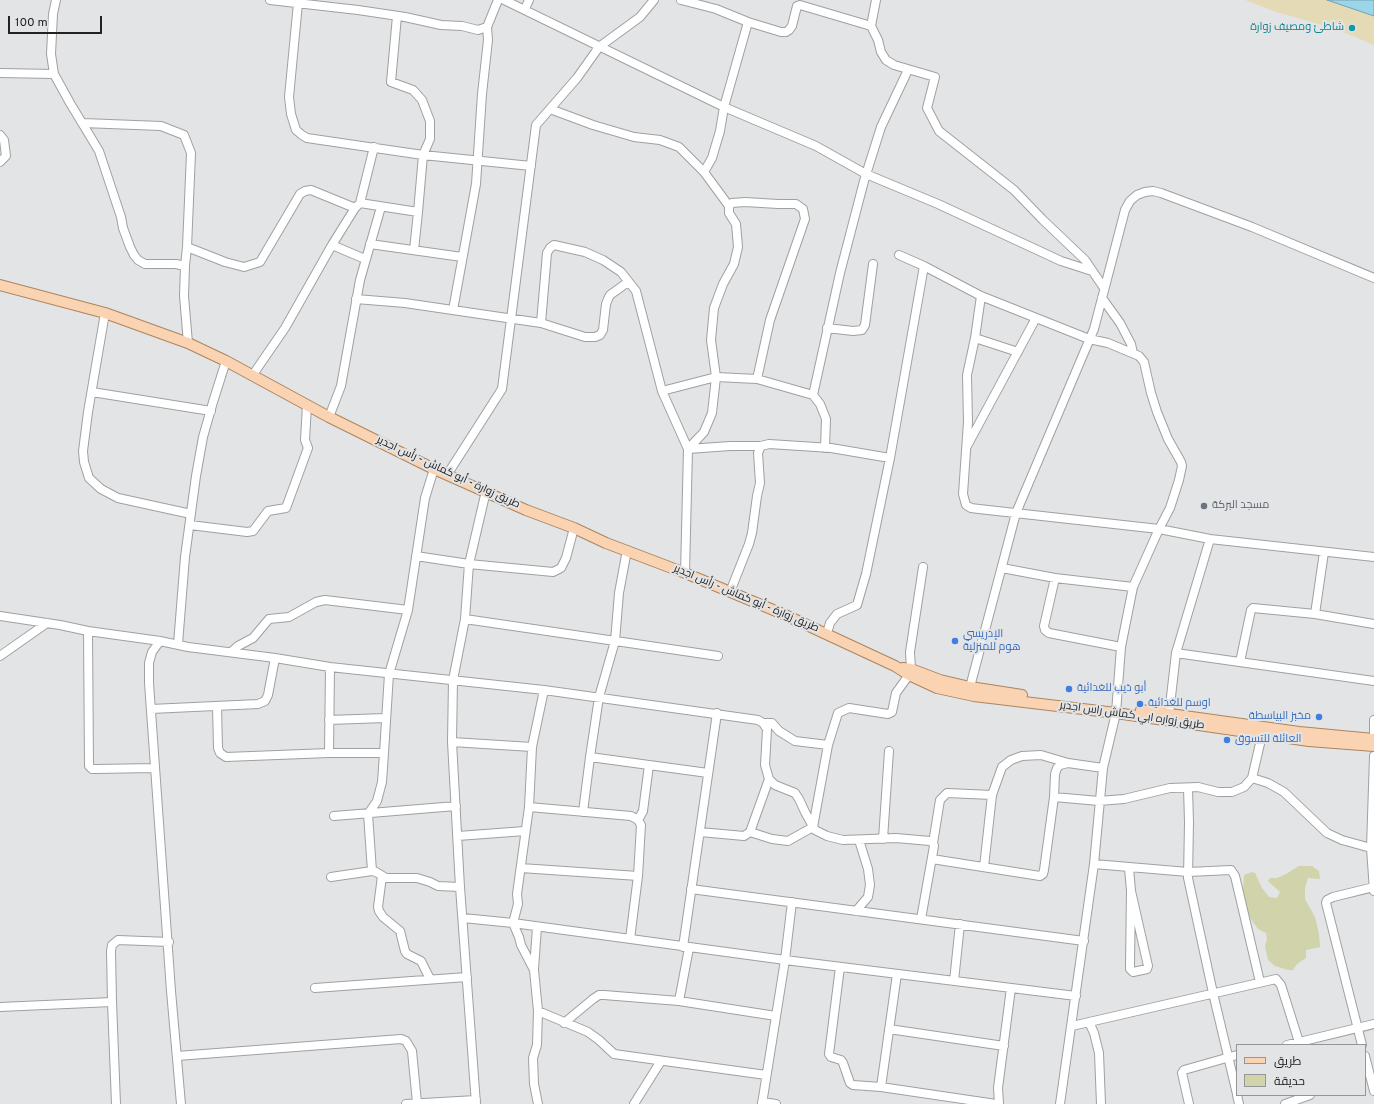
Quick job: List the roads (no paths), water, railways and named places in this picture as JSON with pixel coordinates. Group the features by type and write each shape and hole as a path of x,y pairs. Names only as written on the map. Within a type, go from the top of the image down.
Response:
{"main road":[{"name":"طريق زوارة - أبو كماش - رأس اجدير","path":"0,285 105,313 188,342 328,417 447,475 526,510 685,573 827,633 895,666"},
{"name":"طريق زواره ابي كماش راس اجدير","path":"895,666 938,684 974,696 1117,710 1262,735 1309,741 1374,746"},
{"path":"938,684 970,687 1117,710 1169,714 1285,730 1374,739"}],"street":[{"path":"56,0 53,14 51,54 54,74 99,151 130,247 138,260 145,264 176,264 185,266"},
{"path":"270,0 397,16 441,25 462,26 478,30 486,26"},
{"path":"453,310 476,184 482,94 488,40 486,26 498,0"},
{"path":"504,0 724,107 816,146 866,174 938,204 1061,261 1092,270"},
{"path":"525,9 529,0"},
{"path":"447,475 502,389 536,126 577,78 599,47 640,17 654,0"},
{"path":"681,0 716,9 775,31 786,32 792,26 797,6 800,5 871,26"},
{"path":"876,0 871,26 878,40 881,52 886,60 894,65 908,70 935,77 927,108 939,131 1014,190 1085,260 1104,288"},
{"path":"298,3 289,96 291,114 296,130 302,135 307,138 423,155 531,166"},
{"path":"397,16 391,82 413,90 422,100 430,121 430,139 423,155 414,250"},
{"path":"704,172 712,158 720,131 724,107 748,22"},
{"path":"813,395 827,328 866,174 881,127 908,70"},
{"path":"0,74 54,74"},
{"path":"550,108 618,133 634,137 660,140 679,147 704,172 729,206 729,213 736,224 738,247 734,264 723,284 714,308 711,340 716,377 712,413 704,432 688,449"},
{"path":"83,123 161,126 184,135 191,153 184,296 188,342"},
{"path":"0,136 4,140 6,156 0,162"},
{"path":"252,376 285,328 332,246 357,206 374,147"},
{"path":"187,247 244,268 260,262 300,194 311,190 357,206 381,207 418,212"},
{"path":"970,687 1016,513 1094,329 1125,210 1130,201 1137,195 1145,192 1153,191 1162,193 1374,278"},
{"path":"729,206 732,204 745,202 796,204 803,209 805,219 770,320 757,378"},
{"path":"328,417 341,386 356,299 365,259 381,207"},
{"path":"370,244 462,257"},
{"path":"542,323 547,252 554,245 585,252 603,260 621,272 636,291 662,391 688,449 685,573"},
{"path":"332,246 365,259"},
{"path":"899,255 924,266 981,296 1089,339 1108,343 1139,356 1144,362 1156,412 1182,466 1180,480 1170,508 1133,587 1121,647 1117,710 1103,768 1094,864 1060,1104"},
{"path":"827,328 853,331 862,330 866,325 873,264"},
{"path":"827,633 830,623 837,614 857,605 866,574 890,458 924,266"},
{"path":"356,299 405,303 542,323 585,337 595,337 600,335 603,330 608,298 628,282"},
{"path":"981,296 975,338 967,375 968,422 963,494 966,505 971,508 1159,529 1210,539 1374,557"},
{"path":"1102,298 1120,323 1131,344 1133,353"},
{"path":"105,313 88,412 83,451 84,462 89,478 101,489 118,498 192,514"},
{"path":"965,448 1036,318"},
{"path":"975,338 1018,352"},
{"path":"178,644 185,557 196,476 210,411 226,361"},
{"path":"662,391 716,377 757,378 813,395 820,404 826,419 825,448"},
{"path":"92,392 210,411"},
{"path":"190,525 247,532 253,531 268,511 286,508 308,448 305,440 307,405"},
{"path":"688,449 730,446 761,446 769,444 825,448 890,458"},
{"path":"730,592 752,533 760,483 758,453 761,446"},
{"path":"372,871 368,814 377,801 382,782 389,674 408,610 425,498 434,469"},
{"path":"406,1104 476,1102 460,887 452,742 453,680 465,619 469,564 486,492"},
{"path":"416,556 469,564 553,572 559,570 566,558 574,528"},
{"path":"1169,714 1176,653 1210,539"},
{"path":"583,812 599,697 615,641 619,593 627,550"},
{"path":"1315,614 1324,552"},
{"path":"813,827 828,745 838,713 849,708 888,714 892,712 896,693 910,672 910,652 923,567"},
{"path":"1002,568 1055,578 1133,587"},
{"path":"1055,578 1044,626 1046,630 1049,633 1121,647"},
{"path":"231,652 238,646 254,638 269,619 289,617 316,602 325,600 408,610"},
{"path":"1240,662 1251,610 1253,608 1315,614 1374,624"},
{"path":"0,616 88,631 160,641 188,647 330,667 544,690 717,713 758,720 763,723 767,729 765,765 769,779 775,786 795,793 815,830 827,836 843,840 883,839 930,841 933,843"},
{"path":"465,619 718,656"},
{"path":"0,656 48,623"},
{"path":"88,631 89,766 92,769 154,768"},
{"path":"160,641 152,652 149,663 151,709 154,768 181,1104"},
{"path":"1176,653 1374,681"},
{"path":"151,709 258,704 265,701 268,695 274,658"},
{"path":"329,753 330,667"},
{"path":"534,970 521,946 513,923 518,904 517,894 529,807 532,748 544,690"},
{"path":"217,706 218,748 220,753 226,757 329,753 384,753"},
{"path":"679,1001 686,947 691,889 717,713"},
{"path":"329,720 385,718"},
{"path":"1374,720 1374,742"},
{"path":"763,723 772,723 779,731 795,741 828,745"},
{"path":"1054,797 1099,801 1124,799 1170,788 1198,787 1218,792 1232,792 1244,787 1252,778 1262,735"},
{"path":"452,742 532,748"},
{"path":"883,839 889,751"},
{"path":"984,867 992,795 1002,767 1011,760 1022,756 1041,755 1068,763 1103,768"},
{"path":"1362,1044 1326,903 1329,898 1332,897 1374,888 1371,848 1373,832 1374,756"},
{"path":"590,757 708,773"},
{"path":"932,859 1036,876 1043,874 1054,797 1055,774 1060,765 1068,763"},
{"path":"638,820 643,811 648,765"},
{"path":"1252,778 1268,783 1284,792 1327,833 1342,840 1371,848"},
{"path":"700,832 744,836 750,832 769,779"},
{"path":"1188,788 1190,822 1188,872 1213,993 1236,1091"},
{"path":"921,919 932,859 940,800 947,793 992,795"},
{"path":"334,816 456,806"},
{"path":"529,807 631,816 638,820 641,825 638,876 630,939"},
{"path":"750,832 772,839 788,841 813,827"},
{"path":"458,836 525,832"},
{"path":"856,911 868,897 870,885 868,869 859,840"},
{"path":"1094,864 1188,872 1231,870 1233,872 1260,982"},
{"path":"521,868 638,876"},
{"path":"1129,868 1131,891 1130,969 1133,972 1147,969 1148,966 1131,891"},
{"path":"331,877 372,871 392,879 423,879 438,886 460,887"},
{"path":"382,876 378,907 379,911 383,917 400,931 405,951 407,954 421,961 430,979"},
{"path":"691,889 1084,941"},
{"path":"776,1104 762,1103 792,902"},
{"path":"463,918 513,923 784,960 1076,996"},
{"path":"954,981 960,924"},
{"path":"537,927 534,970 538,1011 537,1045 533,1058 534,1084 538,1104"},
{"path":"116,1104 112,1002 112,945 118,940 169,942"},
{"path":"840,967 829,1054 832,1057 841,1060 850,1083 853,1085 881,1087 939,1100 998,1104 998,1088 1011,988"},
{"path":"881,1087 897,974"},
{"path":"315,988 467,977"},
{"path":"1072,1026 1276,979 1279,982 1299,1042"},
{"path":"564,1023 599,995 679,1001 776,1016"},
{"path":"0,1007 112,1002"},
{"path":"538,1011 588,1032 614,1054 766,1075"},
{"path":"1089,1022 1094,1033 1099,1053 1100,1104"},
{"path":"1291,1044 1374,1024"},
{"path":"889,1030 1004,1046"},
{"path":"177,1056 401,1039 406,1041 412,1051 417,1103"},
{"path":"1189,1104 1182,1073 1184,1070 1228,1057 1236,1056"},
{"path":"1366,1060 1374,1091"},
{"path":"634,1104 661,1061"},
{"path":"1285,1104 1307,1096"}],"water":[{"path":"1327,0 1374,0 1374,16"}],"place":[{"name":"شاطئ ومصيف زوارة","path":"1352,28"},
{"name":"مسجد البركة","path":"1204,506"},
{"name":"الإدريسي هوم للمنزلية","path":"955,641"},
{"name":"أبو ذيب للغدائية","path":"1069,689"},
{"name":"اوسم للغدائية","path":"1140,704"},
{"name":"مخبز البياسطة","path":"1319,717"},
{"name":"العائلة للتسوق","path":"1227,740"}]}
